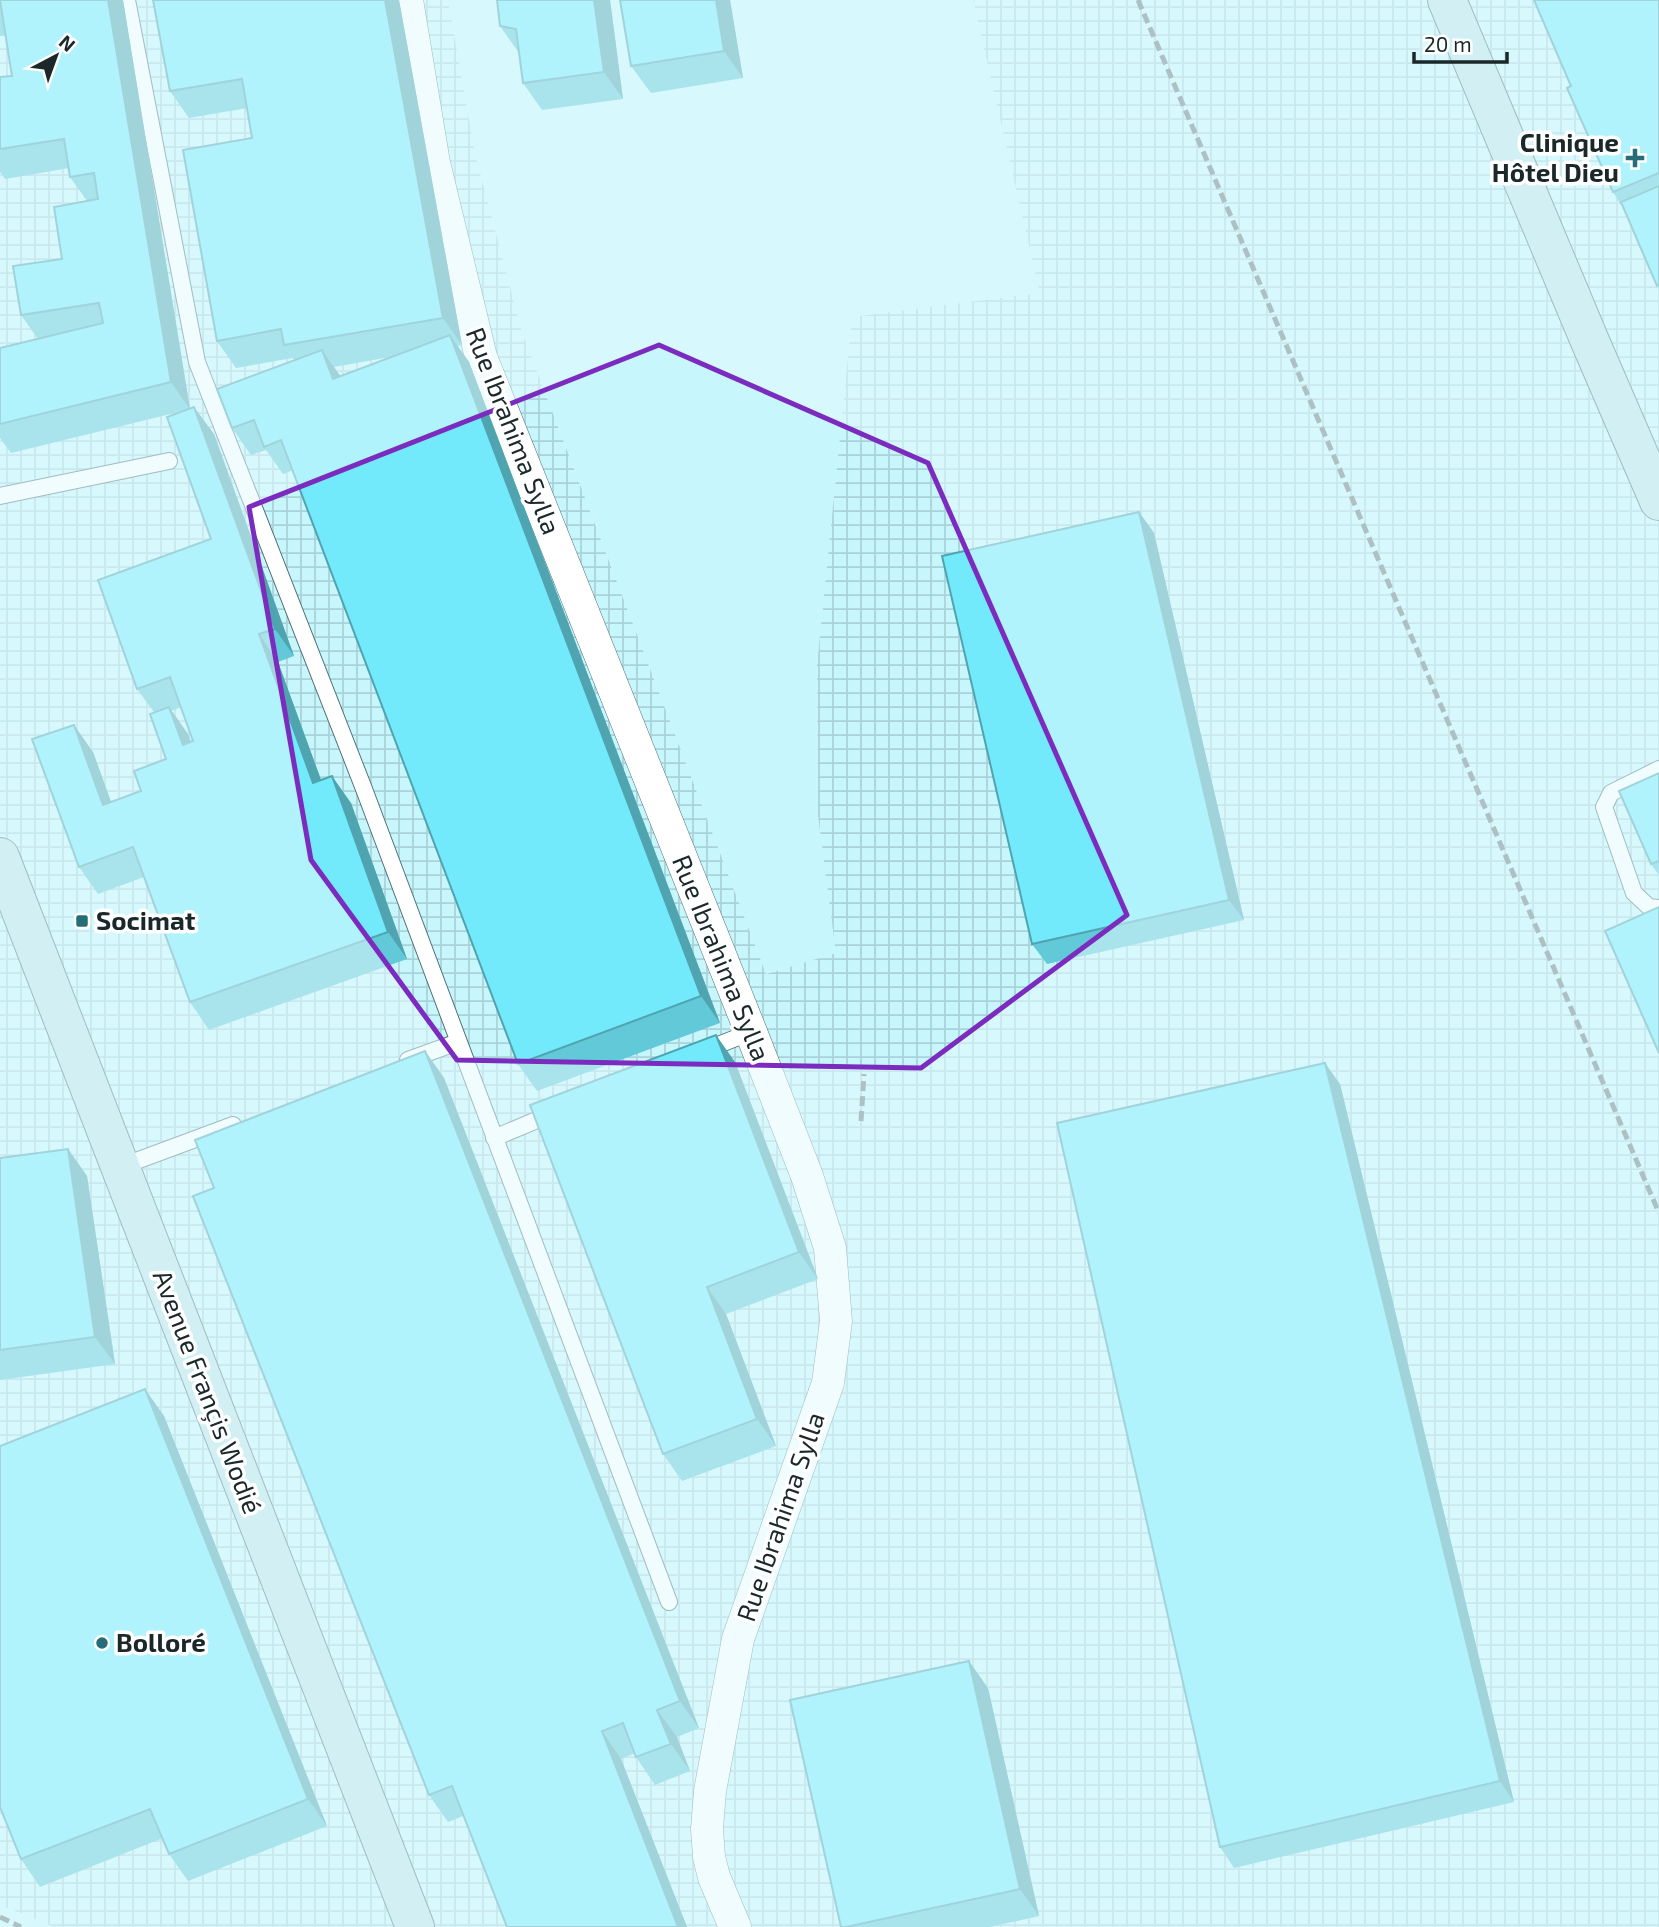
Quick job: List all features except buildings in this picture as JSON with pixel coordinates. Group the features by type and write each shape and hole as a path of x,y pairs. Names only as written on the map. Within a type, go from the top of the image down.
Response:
{"main road":[{"path":"1447,0 1659,501"},
{"name":"Avenue Françis Wodié","path":"0,857 415,1927"}],"street":[{"name":"Rue Ibrahima Sylla","path":"407,0 434,163 481,357 751,1032 807,1176 830,1248 836,1321 828,1383 738,1639 710,1791 709,1857 735,1927"}],"lane":[{"path":"127,0 197,362 359,776 669,1602"},
{"path":"0,496 169,461"},
{"path":"1659,769 1611,793 1604,807 1634,893 1649,907 1659,908"},
{"path":"691,1056 751,1032"},
{"path":"393,1066 458,1042"},
{"path":"494,1138 567,1108"},
{"path":"120,1167 250,1119"}],"highlighted area":[{"path":"659,345 928,463 1127,915 921,1068 457,1060 311,860 249,507"}],"shaded area":[{"path":"0,0 448,0 475,154 522,332 766,974 836,953 818,816 817,665 852,317 1040,293 973,0 1659,0 1659,1927 54,1927 0,1905"},
{"path":"448,0 973,0 1041,293 852,317 817,665 818,816 837,953 766,974 522,332 475,154"},
{"path":"0,1905 23,1915 54,1927 0,1927"}],"railway":[{"path":"1138,0 1659,1213"},
{"path":"861,1121 864,1074"},
{"path":"0,1917 21,1927"}],"place":[{"name":"Clinique Hôtel Dieu","path":"1635,158"},
{"name":"Socimat","path":"82,921"},
{"name":"Bolloré","path":"102,1643"}]}
